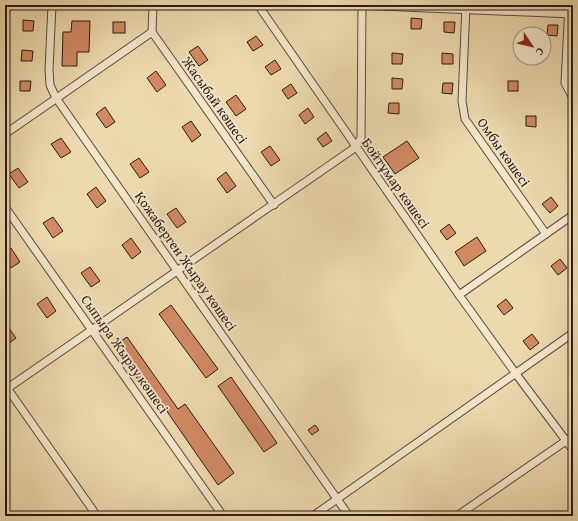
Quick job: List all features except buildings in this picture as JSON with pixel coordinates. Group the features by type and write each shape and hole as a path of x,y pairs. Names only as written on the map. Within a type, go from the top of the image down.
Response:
{"street":[{"name":"Қожаберген Жырау көшесі","path":"52,5 49,70 50,85 56,98 349,516"},
{"path":"5,134 152,32 153,5"},
{"name":"Бойтұмар көшесі","path":"258,5 459,295 516,374 570,438 573,450"},
{"path":"355,5 466,7 571,14"},
{"path":"97,516 6,388 356,148 361,138 362,5"},
{"path":"569,5 571,14 565,83 573,98"},
{"name":"Омбы көшесі","path":"466,7 462,101 465,119 546,234"},
{"name":"Жасыбай көшесі","path":"152,32 274,205"},
{"name":"Сыпыра Жырау көшесі","path":"5,207 223,516"},
{"path":"459,295 573,215"},
{"path":"313,516 573,333"},
{"path":"457,516 570,438"}]}
